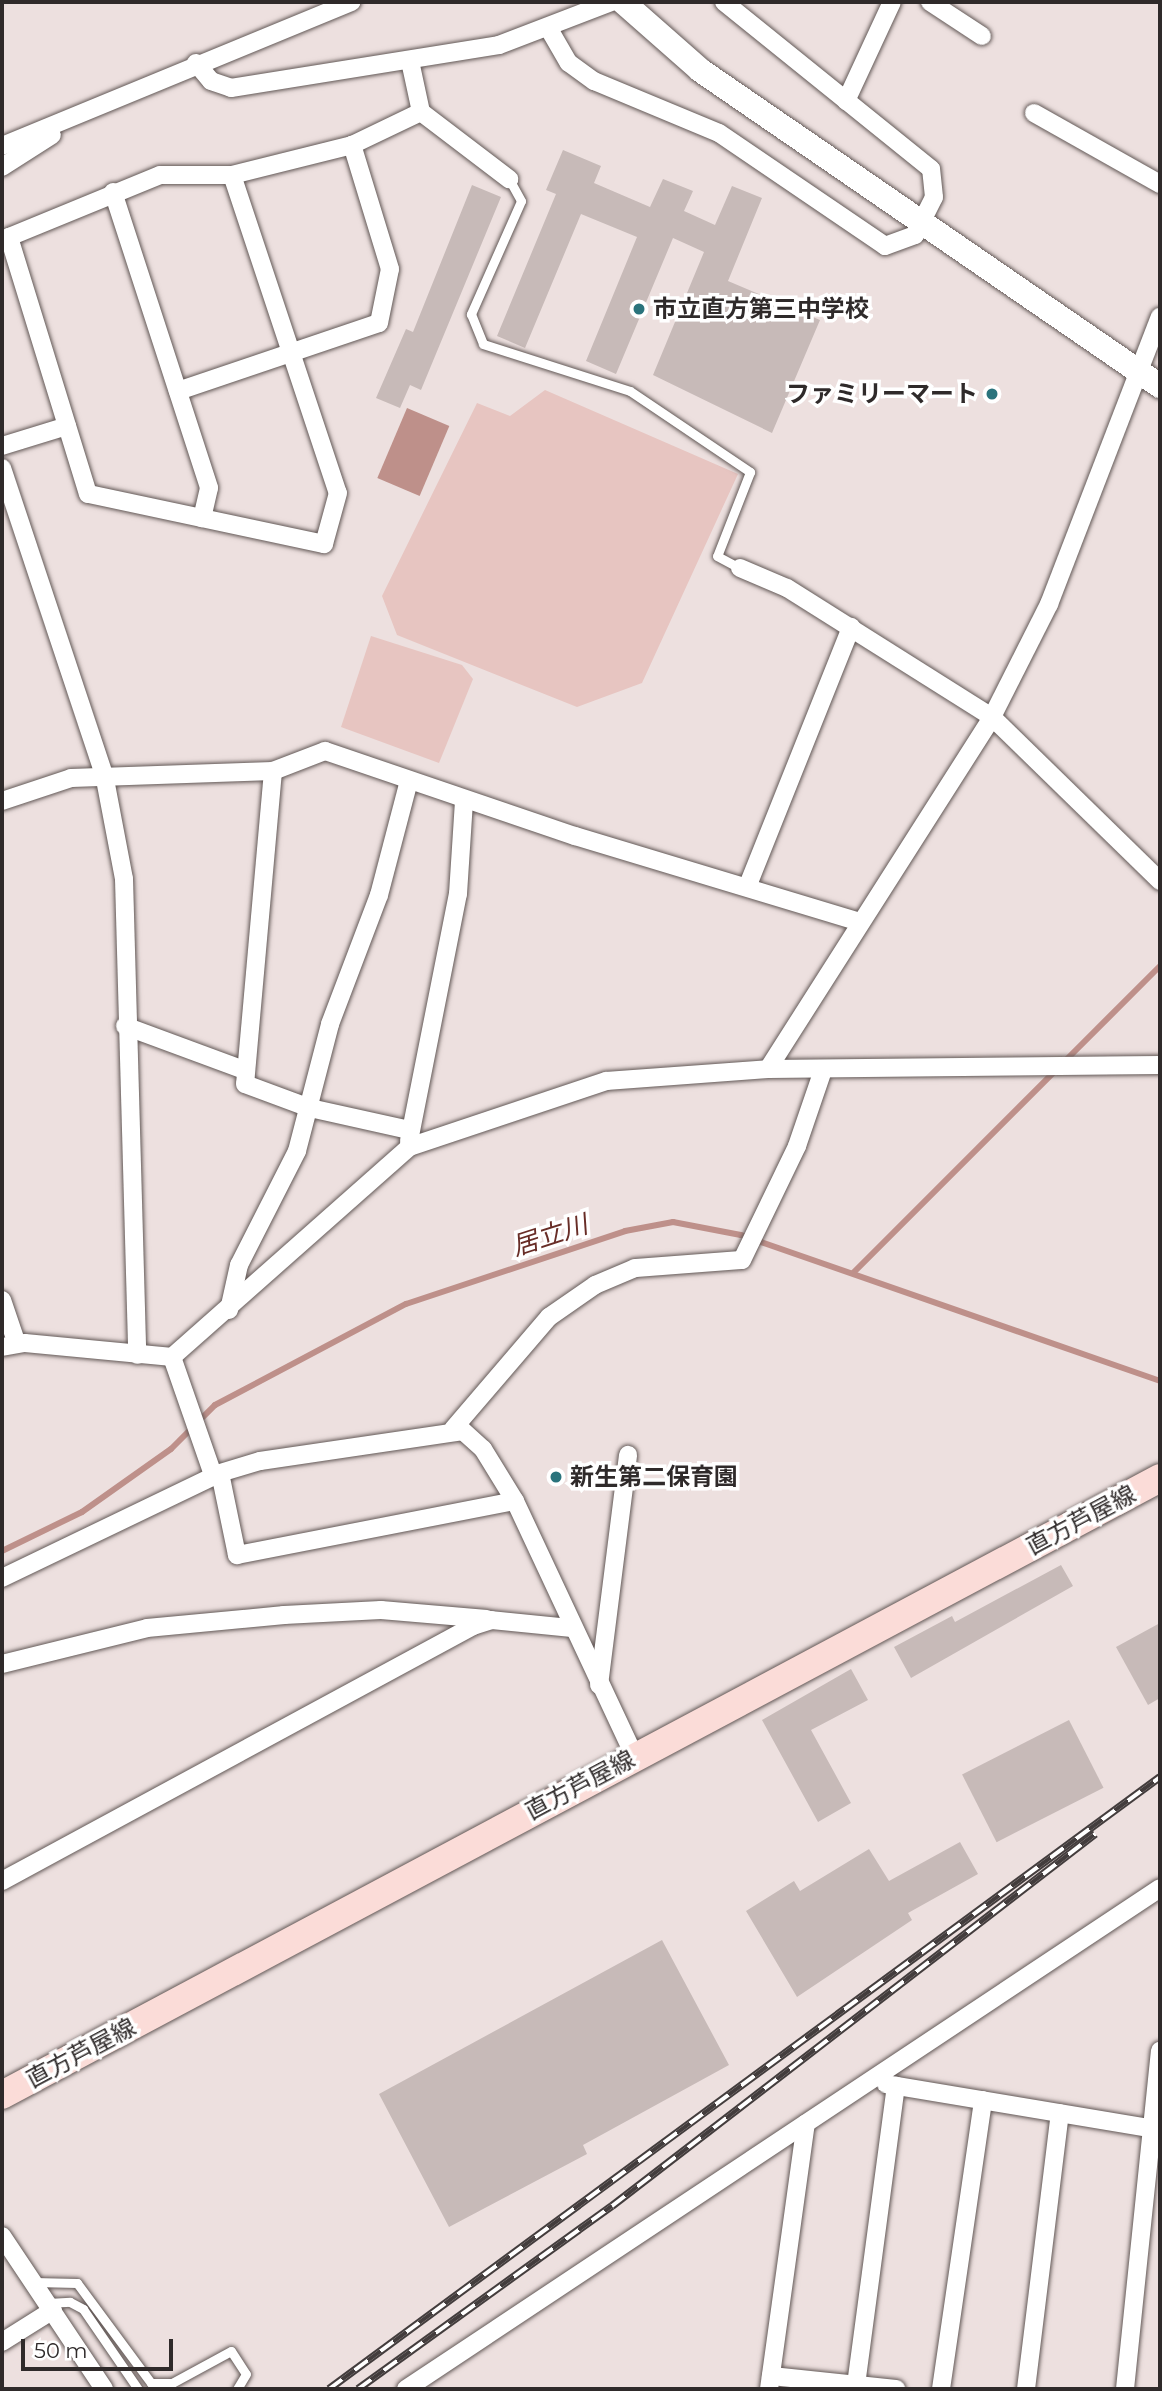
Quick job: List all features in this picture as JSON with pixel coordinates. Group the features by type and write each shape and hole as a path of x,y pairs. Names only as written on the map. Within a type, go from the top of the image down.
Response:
{"main road":[{"name":"直方芦屋線","path":"2,2095 635,1755 1160,1478"}],"street":[{"path":"2,146 196,62 351,2"},
{"path":"196,62 211,81 231,88 410,61 549,29 611,2"},
{"path":"624,2 700,70 1152,378"},
{"path":"549,29 569,63 594,81 719,133 885,246 915,235 914,216 934,197 931,169 724,2"},
{"path":"846,100 892,2"},
{"path":"930,2 982,36"},
{"path":"410,61 421,112 509,179"},
{"path":"2,167 90,110"},
{"path":"232,175 338,493 324,544 88,494 9,237 113,192 160,175 232,175 352,145 421,112"},
{"path":"1034,113 1160,184"},
{"path":"178,391 379,323 390,269 352,145"},
{"path":"113,192 209,488 202,518"},
{"path":"768,1069 857,921 992,718 1049,604 1152,378 1160,317"},
{"path":"2,446 67,426"},
{"path":"2,468 104,774 124,879 125,1026 137,1355"},
{"path":"740,568 851,627 992,718 1160,881"},
{"path":"748,885 851,627"},
{"path":"2,801 104,774 196,778 273,771 325,751 464,800 748,885 857,921"},
{"path":"273,771 244,1070 252,1091 409,1139"},
{"path":"229,1310 240,1265 293,1161 409,781"},
{"path":"409,1139 458,894 464,800"},
{"path":"125,1026 244,1070"},
{"path":"2,1300 9,1345 172,1357 229,1310 409,1139 606,1081 768,1069 1160,1065"},
{"path":"453,1429 549,1317 595,1285 635,1268 737,1264 746,1250 753,1226 796,1146 823,1070"},
{"path":"172,1357 216,1474 237,1555 515,1501"},
{"path":"2,1578 216,1474 453,1429 472,1435 515,1501 571,1628 635,1755"},
{"path":"599,1685 628,1455"},
{"path":"2,1664 147,1628 284,1615 380,1610 571,1628"},
{"path":"2,1881 491,1620"},
{"path":"406,2389 806,2124 876,2082 1160,1888"},
{"path":"1125,2389 1156,2129 1160,2052"},
{"path":"876,2082 1156,2129"},
{"path":"856,2385 896,2085"},
{"path":"941,2389 983,2100"},
{"path":"1026,2389 1060,2113"},
{"path":"806,2124 770,2383 897,2389"},
{"path":"2,2236 104,2389"},
{"path":"2,2342 51,2306"}],"lane":[{"path":"509,179 521,201 471,314 483,344 630,391 750,472 717,556 740,568"},
{"path":"34,2282 77,2283 151,2383 172,2383 231,2351 247,2374 237,2389"},
{"path":"51,2306 70,2302 83,2309 138,2389"}],"shaded area":[{"path":"545,390 738,474 642,683 577,707 397,635 382,596 477,403 510,416"},
{"path":"407,408 449,426 420,496 377,478"},
{"path":"371,636 462,665 473,679 439,763 341,727"}],"building":[{"path":"563,150 601,166 594,183 650,207 663,179 693,191 684,211 715,225 732,186 762,198 728,281 820,320 772,433 653,375 704,252 673,238 616,374 586,361 637,237 581,214 525,348 497,336 556,194 546,190"},
{"path":"472,185 501,197 421,390 410,385 400,408 376,398 406,329 413,332"},
{"path":"1061,1565 1073,1586 911,1678 894,1647 952,1616 955,1622"},
{"path":"1160,1623 1160,1698 1148,1705 1116,1647"},
{"path":"851,1669 868,1700 811,1730 851,1803 818,1822 762,1720"},
{"path":"1069,1720 1104,1788 997,1842 962,1774"},
{"path":"960,1842 978,1874 908,1913 912,1920 797,1997 746,1911 794,1881 800,1891 869,1849 889,1881"},
{"path":"662,1940 729,2065 583,2145 587,2154 449,2227 379,2094"}],"waterway":[{"path":"1065,1061 1160,966"},
{"path":"853,1273 1057,1069"},
{"name":"居立川","path":"2,1551 82,1512 171,1449 215,1405 406,1304 625,1231 673,1222 741,1235 1160,1381"}],"railway":[{"path":"329,2389 1160,1777"},
{"path":"358,2389 612,2206 1095,1834"}],"place":[{"name":"市立直方第三中学校","path":"639,309"},
{"name":"ファミリーマート","path":"992,394"},
{"name":"新生第二保育園","path":"556,1477"}]}
